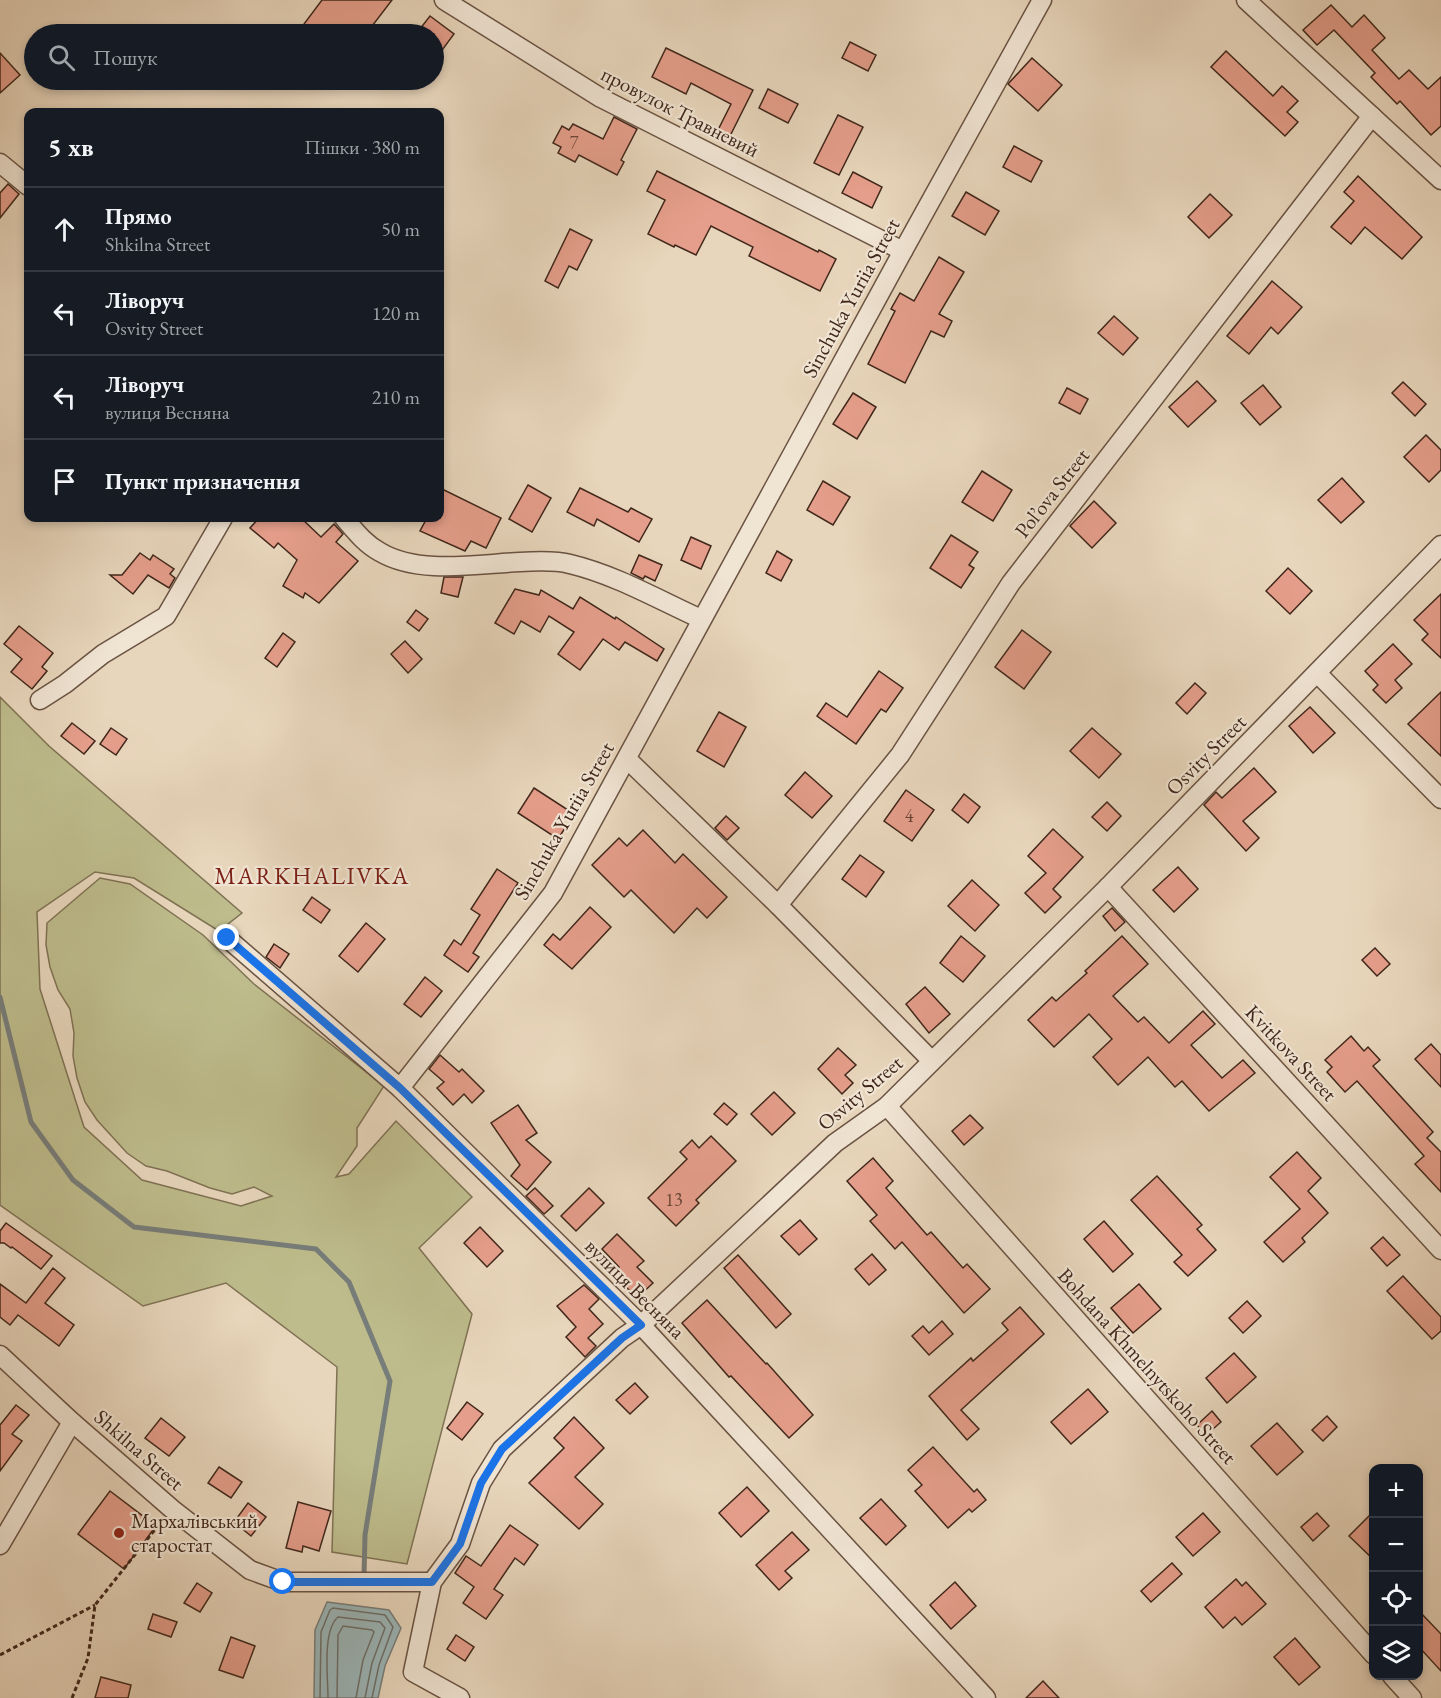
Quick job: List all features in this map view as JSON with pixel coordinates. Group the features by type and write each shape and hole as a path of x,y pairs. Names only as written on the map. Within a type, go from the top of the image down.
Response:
{"street":[{"name":"провулок Травневий","path":"444,0 601,98 903,251"},
{"name":"Sinchuka Yuriia Street","path":"400,1088 553,893 1042,0"},
{"path":"1246,0 1441,180"},
{"name":"Pol’ova Street","path":"778,905 900,754 1011,583 1372,116"},
{"path":"0,163 24,183"},
{"path":"40,700 65,684 103,654 166,615 221,522"},
{"path":"347,522 360,537 379,552 398,561 431,566 538,561 568,563 604,575 701,619"},
{"name":"Osvity Street","path":"460,1698 413,1672 432,1582 460,1544 481,1483 502,1449 622,1338 641,1325 835,1143 887,1106 1108,887 1318,674 1441,545"},
{"path":"1318,674 1441,799"},
{"path":"627,759 778,905 932,1060"},
{"name":"Kvitkova Street","path":"1108,887 1441,1250"},
{"name":"вулиця Весняна","path":"227,938 400,1088 641,1325 986,1698"},
{"name":"Bohdana Khmelnytskoho Street","path":"887,1106 1369,1649"},
{"name":"Shkilna Street","path":"0,1355 72,1422 172,1509 250,1570 283,1582 432,1582"},
{"path":"0,1545 72,1422"},
{"path":"1396,1680 1412,1698"}],"path":[{"path":"0,1655 95,1605 172,1509"},
{"path":"72,1698 88,1658 95,1605"}],"shaded area":[{"path":"0,697 49,746 242,913 219,931 134,878 95,872 37,912 40,989 84,1127 142,1180 241,1206 272,1196 254,1187 232,1194 146,1166 127,1153 97,1120 85,1102 73,1056 74,1033 70,1009 58,990 50,967 46,945 47,923 100,878 130,884 203,935 254,984 384,1086 357,1128 357,1146 336,1177 349,1174 396,1121 472,1197 419,1248 472,1314 407,1564 332,1552 337,1367 226,1283 143,1306 0,1205"}],"water":[{"path":"327,1602 389,1610 401,1628 385,1666 378,1698 314,1698 315,1630"}],"building":[{"path":"322,0 392,0 374,24 304,24"},
{"path":"1331,5 1352,27 1364,15 1385,38 1372,50 1399,79 1409,70 1428,89 1441,77 1441,126 1431,135 1400,101 1397,104 1371,77 1375,73 1334,30 1317,45 1303,30"},
{"path":"430,16 441,24 424,24"},
{"path":"444,26 454,34 444,48"},
{"path":"850,42 876,55 868,71 842,58"},
{"path":"666,48 753,90 726,144 714,138 731,104 691,83 686,94 652,77"},
{"path":"1226,51 1273,96 1282,86 1298,101 1287,112 1298,122 1285,136 1211,67"},
{"path":"0,53 20,75 0,93"},
{"path":"1032,58 1062,85 1038,111 1008,84"},
{"path":"768,89 798,104 788,123 759,108"},
{"path":"838,115 863,127 839,175 814,163"},
{"path":"614,117 637,129 621,160 624,162 617,175 579,155 575,162 558,153 561,147 553,143 562,126 569,130 573,124 603,139"},
{"path":"1014,146 1042,161 1031,182 1003,167"},
{"path":"657,171 836,259 820,291 749,256 753,247 711,226 696,255 648,234 665,200 647,191"},
{"path":"853,172 882,187 872,208 842,193"},
{"path":"1358,176 1422,237 1402,259 1365,227 1351,244 1331,227 1354,201 1344,192"},
{"path":"8,184 19,194 0,218 0,193"},
{"path":"966,192 999,211 985,235 952,216"},
{"path":"1210,194 1232,215 1209,238 1188,217"},
{"path":"570,229 592,240 577,270 569,266 558,288 545,281"},
{"path":"939,257 964,272 939,314 952,321 944,337 931,331 905,383 868,364 895,311 891,309 900,293 914,301"},
{"path":"1272,281 1302,307 1278,334 1271,327 1249,354 1227,336"},
{"path":"1114,316 1138,338 1123,355 1098,333"},
{"path":"1197,381 1216,401 1188,427 1169,407"},
{"path":"1403,382 1426,404 1415,416 1392,393"},
{"path":"1263,385 1281,407 1260,425 1241,403"},
{"path":"1067,388 1088,399 1080,414 1059,403"},
{"path":"853,393 876,407 857,439 833,424"},
{"path":"1426,435 1441,450 1441,470 1429,482 1404,457"},
{"path":"982,471 1012,490 993,521 962,502"},
{"path":"1342,478 1364,502 1341,523 1318,500"},
{"path":"823,481 850,497 833,525 807,510"},
{"path":"528,485 551,498 532,532 509,519"},
{"path":"580,488 628,512 631,508 652,519 639,542 597,519 594,526 567,512"},
{"path":"444,490 501,518 486,548 471,541 465,551 420,531 425,522 444,522"},
{"path":"1094,501 1116,523 1092,548 1070,526"},
{"path":"255,522 305,522 321,537 334,524 343,534 336,542 358,561 319,603 305,593 303,598 283,586 297,560 278,543 274,548 250,528"},
{"path":"951,535 978,552 969,565 974,568 961,588 930,568"},
{"path":"691,537 711,546 701,569 681,560"},
{"path":"777,551 792,560 781,581 766,573"},
{"path":"140,553 150,560 153,555 174,569 170,574 175,578 169,588 148,575 133,594 110,575 122,575"},
{"path":"639,555 662,565 655,581 645,576 643,579 631,573"},
{"path":"1288,568 1312,591 1290,614 1266,591"},
{"path":"444,577 463,577 458,597 441,593"},
{"path":"515,589 539,595 541,590 573,609 580,597 615,619 616,617 664,649 657,661 625,642 619,650 603,639 580,670 558,654 574,632 549,616 540,632 521,621 514,634 495,623"},
{"path":"1441,594 1441,658 1422,640 1428,634 1414,620"},
{"path":"416,610 428,619 419,631 407,622"},
{"path":"19,626 53,653 42,667 47,671 32,689 11,672 22,659 4,644"},
{"path":"1022,630 1051,652 1024,689 995,667"},
{"path":"283,633 295,642 277,667 265,658"},
{"path":"405,641 422,659 408,673 391,654"},
{"path":"1393,644 1412,664 1395,680 1402,688 1386,703 1373,690 1378,685 1365,671"},
{"path":"879,671 903,688 886,712 881,709 856,744 817,716 826,703 847,717"},
{"path":"1195,683 1206,693 1187,714 1176,703"},
{"path":"1441,692 1441,756 1408,724"},
{"path":"1310,707 1335,733 1313,753 1289,726"},
{"path":"719,712 746,727 724,767 697,751"},
{"path":"72,723 95,741 84,754 61,736"},
{"path":"111,728 127,739 116,755 100,744"},
{"path":"1092,728 1121,754 1099,778 1070,751"},
{"path":"1254,768 1276,792 1243,821 1259,838 1246,851 1204,805 1216,792 1222,798"},
{"path":"805,772 832,796 812,818 785,795"},
{"path":"534,788 568,810 561,821 567,825 558,839 518,813"},
{"path":"906,790 934,810 912,841 884,821"},
{"path":"964,794 980,807 968,823 952,810"},
{"path":"1107,802 1121,816 1107,831 1092,817"},
{"path":"726,816 739,828 727,840 715,828"},
{"path":"1053,829 1083,857 1053,889 1061,897 1045,913 1025,893 1046,873 1028,856"},
{"path":"643,830 675,863 683,854 727,897 707,918 697,908 674,933 631,890 624,897 592,865 619,838 627,846"},
{"path":"860,855 884,872 866,897 842,879"},
{"path":"1178,867 1198,889 1174,912 1153,890"},
{"path":"497,869 518,883 473,953 479,957 468,972 444,955 454,940 461,945 480,915 471,909"},
{"path":"972,880 999,905 975,931 948,906"},
{"path":"312,897 330,910 321,923 303,910"},
{"path":"590,907 611,927 572,969 544,945 553,934 560,940"},
{"path":"1112,908 1125,922 1115,931 1103,916"},
{"path":"366,923 385,939 358,972 339,956"},
{"path":"961,936 985,956 963,982 940,963"},
{"path":"1122,936 1148,964 1113,996 1138,1022 1144,1017 1169,1043 1203,1011 1215,1024 1191,1045 1222,1078 1243,1060 1255,1073 1209,1111 1182,1081 1175,1087 1148,1057 1118,1085 1093,1057 1112,1039 1089,1014 1054,1047 1028,1020 1052,997 1056,1001 1087,973 1085,971"},
{"path":"274,944 289,954 280,968 266,957"},
{"path":"1375,948 1390,964 1377,976 1362,960"},
{"path":"425,977 442,991 421,1017 404,1004"},
{"path":"925,987 950,1014 929,1033 906,1004"},
{"path":"1351,1036 1364,1051 1368,1047 1380,1060 1373,1066 1433,1132 1427,1138 1441,1152 1441,1192 1415,1164 1424,1156 1357,1081 1345,1092 1327,1072 1332,1067 1325,1060"},
{"path":"1431,1044 1441,1055 1441,1087 1415,1059"},
{"path":"838,1048 856,1065 845,1075 853,1083 842,1094 818,1069"},
{"path":"440,1055 459,1072 462,1069 484,1091 472,1103 464,1094 453,1105 437,1088 444,1082 429,1069"},
{"path":"774,1092 795,1113 772,1135 751,1114"},
{"path":"724,1103 737,1114 727,1125 714,1114"},
{"path":"518,1105 537,1133 526,1140 551,1162 527,1190 511,1176 520,1165 491,1123"},
{"path":"970,1115 983,1128 964,1145 952,1131"},
{"path":"711,1136 736,1161 696,1200 699,1203 676,1226 648,1198 687,1159 680,1152 692,1140 699,1148"},
{"path":"1297,1152 1321,1178 1308,1191 1328,1213 1302,1238 1305,1242 1283,1262 1264,1242 1300,1209 1270,1177"},
{"path":"873,1158 893,1181 886,1188 927,1235 931,1232 963,1268 967,1264 990,1289 964,1313 902,1242 895,1249 870,1221 877,1215 847,1181"},
{"path":"1157,1176 1202,1225 1197,1229 1216,1250 1188,1276 1174,1262 1182,1255 1131,1200"},
{"path":"535,1188 553,1206 544,1214 526,1196"},
{"path":"589,1188 604,1203 576,1231 561,1216"},
{"path":"800,1220 817,1239 799,1255 781,1236"},
{"path":"1104,1221 1133,1254 1113,1272 1084,1239"},
{"path":"6,1223 52,1256 41,1269 12,1247 0,1243 0,1231"},
{"path":"480,1227 503,1251 487,1267 464,1243"},
{"path":"617,1234 644,1261 637,1267 653,1283 637,1298 613,1274 619,1267 602,1249"},
{"path":"1383,1237 1400,1255 1387,1266 1371,1248"},
{"path":"872,1254 886,1270 869,1285 855,1269"},
{"path":"738,1255 791,1314 776,1328 724,1268"},
{"path":"53,1268 65,1278 45,1303 74,1325 59,1346 18,1315 10,1325 0,1317 0,1284 26,1303"},
{"path":"1403,1276 1441,1317 1441,1331 1432,1339 1387,1291"},
{"path":"1139,1284 1161,1309 1133,1333 1111,1308"},
{"path":"584,1285 599,1299 589,1309 603,1324 588,1338 596,1346 585,1357 566,1337 576,1327 557,1306"},
{"path":"707,1300 813,1415 789,1438 731,1376 729,1377 682,1323"},
{"path":"1247,1301 1261,1316 1243,1333 1229,1318"},
{"path":"1020,1307 1044,1334 961,1410 979,1429 967,1440 929,1396 971,1358 973,1361 1008,1330 1002,1323"},
{"path":"942,1321 953,1334 929,1355 912,1336 923,1326 929,1333"},
{"path":"1234,1353 1256,1377 1227,1403 1206,1378"},
{"path":"635,1383 648,1397 630,1414 616,1400"},
{"path":"1088,1389 1108,1412 1071,1444 1051,1422"},
{"path":"467,1402 483,1414 462,1440 447,1428"},
{"path":"16,1405 29,1415 12,1434 22,1441 0,1471 0,1425"},
{"path":"1212,1411 1221,1422 1206,1435 1197,1425"},
{"path":"1327,1416 1337,1427 1323,1441 1312,1430"},
{"path":"574,1417 604,1448 575,1477 603,1504 579,1529 529,1483 564,1448 554,1438"},
{"path":"161,1418 185,1437 169,1456 145,1438"},
{"path":"1277,1423 1303,1452 1277,1475 1251,1446"},
{"path":"933,1447 974,1492 977,1489 986,1500 972,1512 969,1509 948,1528 915,1491 922,1485 908,1470"},
{"path":"219,1467 242,1482 231,1498 208,1483"},
{"path":"747,1487 769,1511 741,1537 719,1513"},
{"path":"110,1491 156,1526 124,1569 78,1534"},
{"path":"881,1499 906,1526 886,1545 860,1518"},
{"path":"298,1502 331,1511 319,1551 303,1546 302,1552 286,1548"},
{"path":"248,1503 266,1517 251,1536 234,1522"},
{"path":"1203,1513 1220,1532 1193,1556 1176,1537"},
{"path":"1317,1513 1329,1526 1313,1541 1301,1527"},
{"path":"1369,1516 1369,1555 1349,1536"},
{"path":"510,1525 538,1545 524,1565 515,1558 494,1589 503,1595 486,1619 463,1603 474,1587 455,1573 466,1556 481,1566"},
{"path":"792,1532 809,1550 785,1571 792,1578 779,1590 756,1565"},
{"path":"1172,1563 1182,1574 1151,1602 1141,1591"},
{"path":"1236,1579 1242,1586 1246,1582 1266,1604 1242,1625 1235,1617 1223,1628 1205,1607"},
{"path":"955,1582 976,1606 951,1629 930,1605"},
{"path":"197,1583 212,1593 200,1612 184,1603"},
{"path":"153,1614 177,1622 171,1637 148,1629"},
{"path":"1423,1615 1441,1634 1441,1671 1423,1651"},
{"path":"456,1635 474,1647 465,1661 447,1649"},
{"path":"231,1637 255,1646 243,1678 219,1670"},
{"path":"1295,1638 1320,1667 1299,1685 1274,1657"},
{"path":"101,1677 131,1685 128,1698 95,1698"},
{"path":"1043,1681 1059,1698 1026,1698"}],"waterway":[{"path":"0,997 31,1122 73,1180 134,1227 316,1249 349,1282 390,1381 365,1535 364,1575"}],"place":[{"name":"Мархалівський старостат","path":"119,1533"}],"district":[{"name":"MARKHALIVKA","path":"312,876"}],"route":[{"path":"227,938 400,1088 641,1325 622,1338 502,1449 481,1483 460,1544 432,1582 283,1582"}]}
